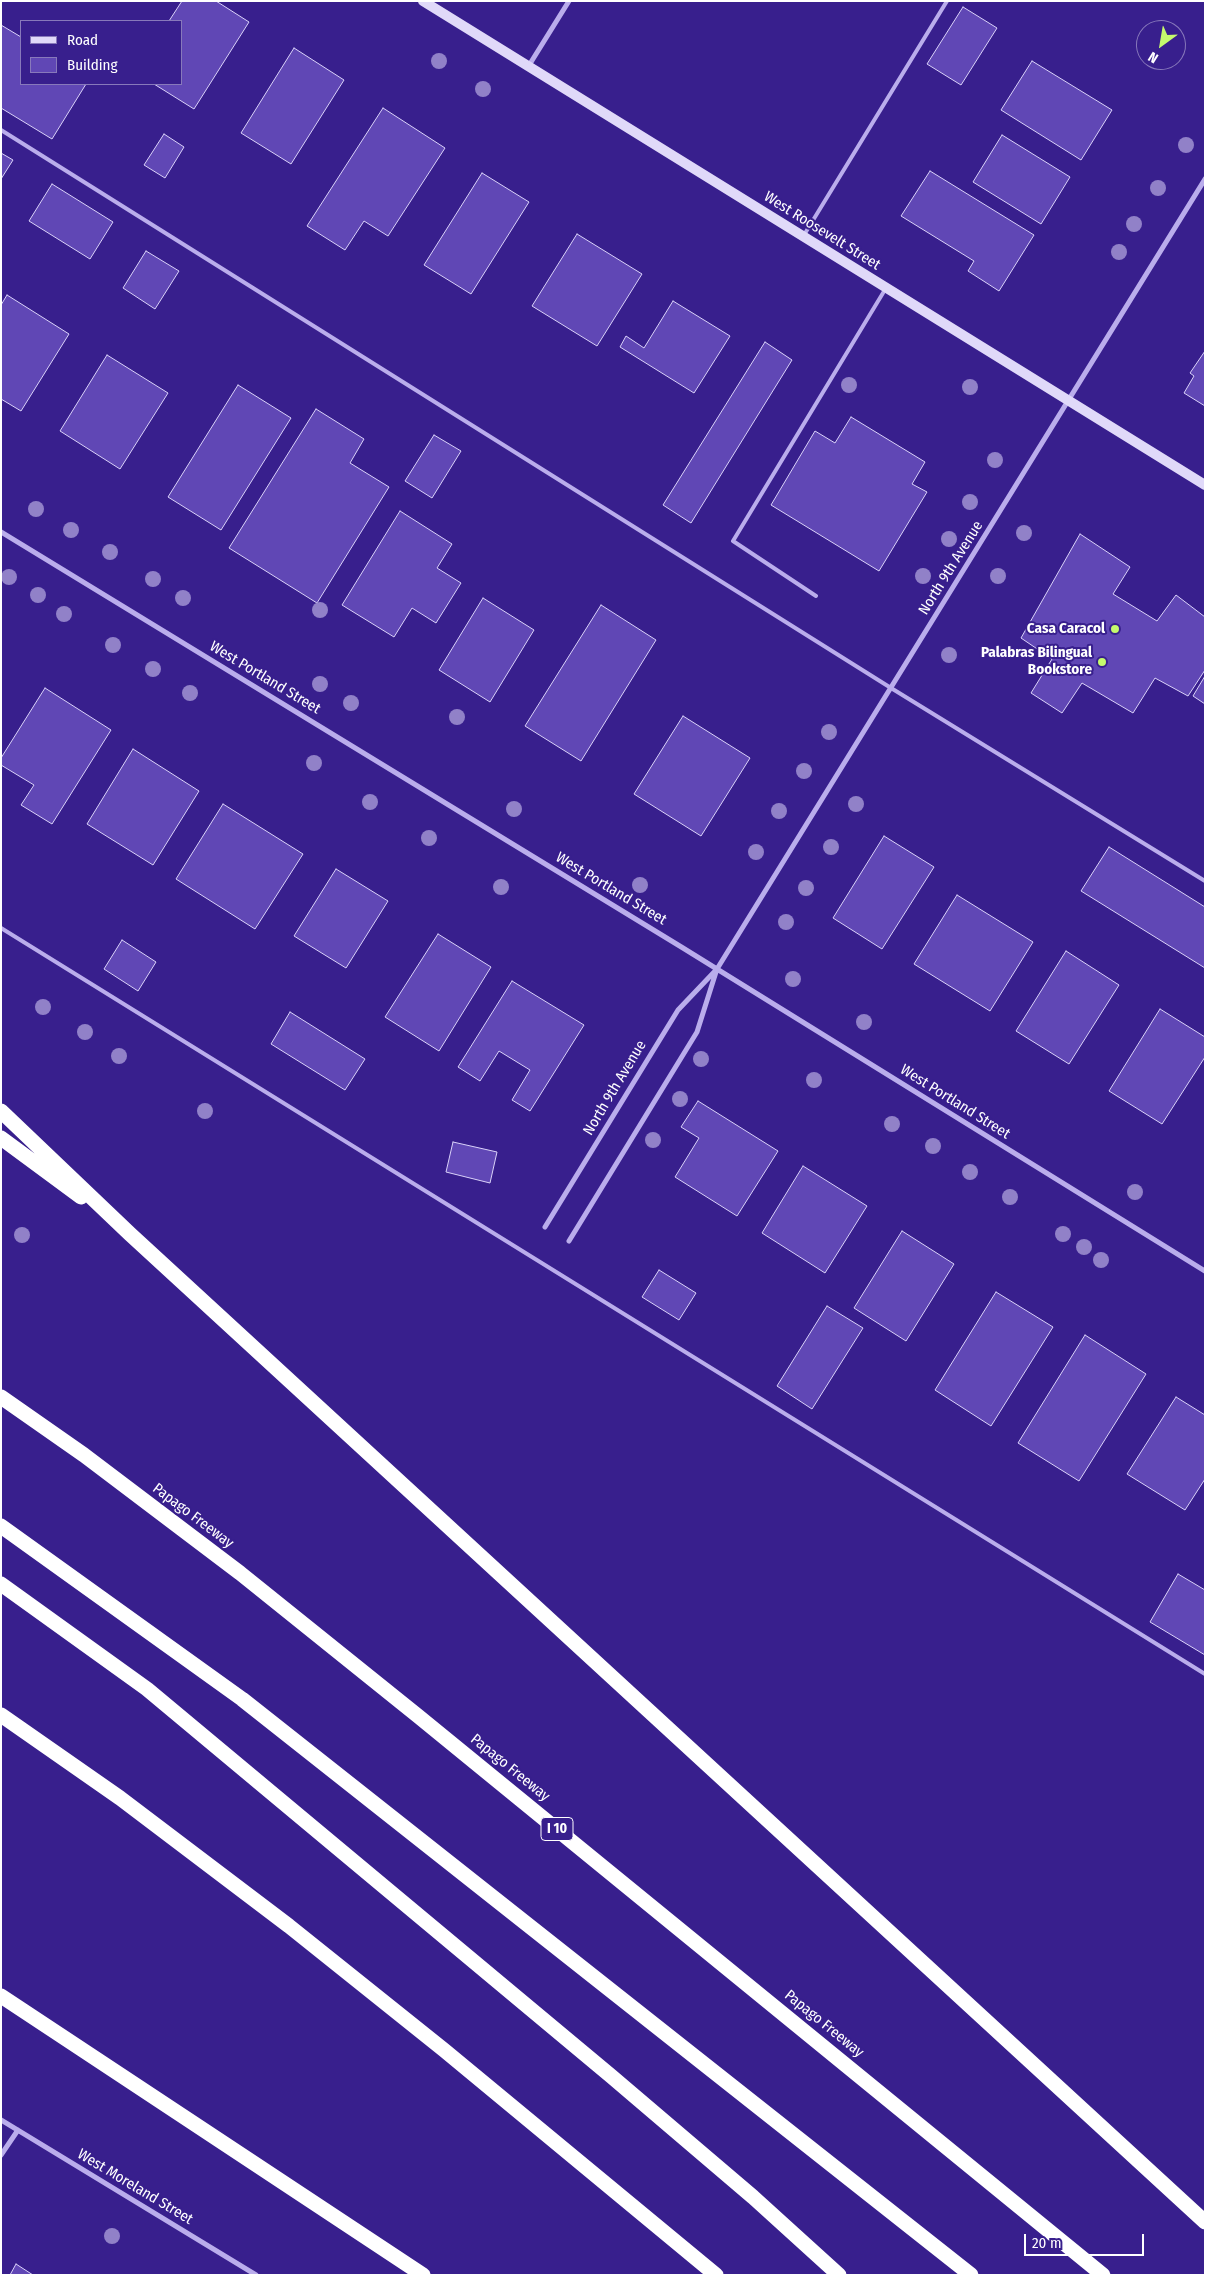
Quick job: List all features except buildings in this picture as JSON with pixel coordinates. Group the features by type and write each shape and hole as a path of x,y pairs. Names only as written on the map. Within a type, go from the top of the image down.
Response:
{"highway":[{"path":"1,1111 130,1234 1205,2222"},
{"path":"1,1138 130,1234"},
{"name":"Papago Freeway","path":"1,1397 84,1455 247,1580 1103,2275"},
{"path":"1,1526 242,1699 971,2275"},
{"path":"1,1584 147,1689 611,2076 753,2197 839,2275"},
{"path":"1,1715 120,1798 289,1926 444,2050 716,2275"},
{"path":"1,1996 423,2275"}],"street":[{"name":"West Roosevelt Street","path":"423,1 1205,486"},
{"path":"527,67 569,1"},
{"name":"North 9th Avenue","path":"545,1227 678,1010 717,969 1205,179"},
{"name":"West Portland Street","path":"1,532 717,969 1205,1271"},
{"name":"North 9th Avenue","path":"569,1241 697,1032 717,969"},
{"name":"West Moreland Street","path":"1,2120 256,2275"},
{"path":"1,2155 18,2130"}],"lane":[{"path":"803,236 947,1"},
{"path":"1,130 891,688 1205,881"},
{"path":"816,596 733,541 886,288"},
{"path":"1,928 1205,1674"}],"place":[{"name":"Casa Caracol","path":"1115,629"},
{"name":"Palabras Bilingual Bookstore","path":"1102,662"}]}
